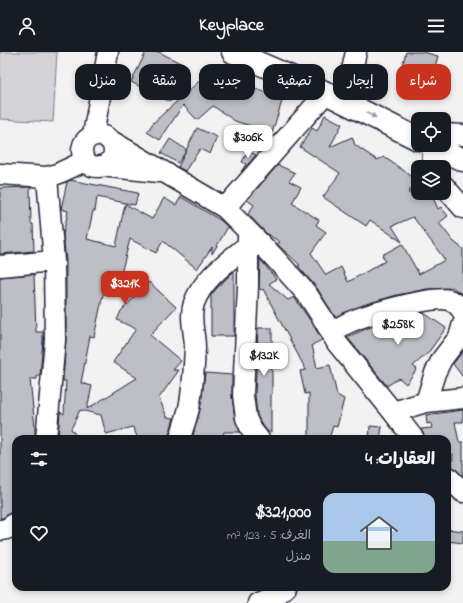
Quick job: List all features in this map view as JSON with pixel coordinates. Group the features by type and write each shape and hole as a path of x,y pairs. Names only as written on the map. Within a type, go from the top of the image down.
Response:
{"main road":[{"path":"233,52 326,93 333,94"},
{"path":"264,52 333,89"},
{"path":"354,100 411,132"},
{"path":"364,100 382,104 411,119"},
{"path":"451,144 463,144"},
{"path":"447,152 463,160"}],"street":[{"path":"101,137 108,52"},
{"path":"354,64 356,52"},
{"path":"225,208 326,93"},
{"path":"451,139 463,135"},
{"path":"101,137 225,208 248,238 272,255 307,294 337,343 411,435"},
{"path":"101,137 112,142 113,147 112,158 105,165 93,163 83,156 82,146 85,141 101,137"},
{"path":"0,174 48,177 93,163 164,172"},
{"path":"46,435 55,340 54,262 48,177"},
{"path":"451,194 463,208"},
{"path":"181,435 190,404 193,375 195,342 192,318 194,303 202,287 248,238"},
{"path":"248,238 248,286 243,395 246,418 256,435"},
{"path":"0,266 54,262"},
{"path":"330,333 350,322 398,307 438,300 449,300 462,311 459,337 442,359 435,373 426,402"},
{"path":"393,412 426,402 463,398"},
{"path":"451,480 463,492"},
{"path":"0,530 5,530 12,527"},
{"path":"258,603 284,595"}],"shaded area":[{"path":"0,52 57,52 53,122 0,119"}],"building":[{"path":"146,52 159,52 182,64 140,64"},
{"path":"406,52 423,52 438,56 436,64 403,64"},
{"path":"139,66 139,86 131,82"},
{"path":"199,81 199,100 255,100 255,89 263,91 263,100 282,100 272,133 235,121 213,106 197,120 183,105 160,140 147,132 153,123 178,100 191,100 191,89"},
{"path":"325,115 342,124 330,147 352,137 355,145 377,160 384,157 411,176 411,189 408,193 411,193 411,200 434,200 438,209 441,207 448,216 439,223 453,241 463,249 463,295 452,287 427,289 397,295 366,304 335,317 317,288 298,266 300,265 277,244 280,242 266,233 248,214 254,205 247,200 278,165 295,173 289,181 301,187 292,203 319,220 316,225 326,232 311,253 326,275 341,267 348,282 385,261 382,255 402,244 419,274 445,260 413,217 392,226 402,242 370,220 366,226 323,197 340,173 300,147 312,128 317,131"},
{"path":"197,128 217,137 210,154 200,149 185,171 178,167"},
{"path":"170,139 187,150 178,163 161,153"},
{"path":"248,151 256,155 241,172 246,164 242,162"},
{"path":"70,180 138,193 135,205 97,197 95,211 93,211 87,239 116,246 125,204 152,219 164,198 176,205 181,197 220,220 228,227 212,254 212,247 197,269 163,241 156,253 130,239 121,274 108,271 94,337 90,336 81,383 92,386 87,409 137,378 113,362 136,329 117,320 121,311 149,282 176,307 150,335 181,361 173,370 179,370 159,398 167,417 174,418 169,435 136,435 133,427 106,434 101,415 80,410 71,429 76,435 58,435 60,412 64,414 66,381 63,381 66,340 66,261 63,235 68,211 61,209 67,182"},
{"path":"30,187 31,224 33,224 34,251 0,254 0,188"},
{"path":"260,259 276,279 269,284 288,300 294,297 322,340 312,345 317,368 330,365 337,395 344,399 337,427 333,426 330,435 309,435 309,393 305,394 300,371 306,370 263,289 261,290 259,288"},
{"path":"234,271 234,336 211,336 211,295"},
{"path":"34,274 36,332 43,332 40,376 37,376 37,379 30,379 35,435 12,435 12,512 3,518 0,518 0,277"},
{"path":"424,313 446,328 428,353 413,366 417,369 406,384 399,378 387,386 347,337 373,326"},
{"path":"258,328 272,328 271,432 268,432 257,415 255,395"},
{"path":"463,351 463,377 453,364"},
{"path":"205,373 232,375 232,396 235,419 240,432 224,432 223,435 193,435 200,410"},
{"path":"463,410 463,422 455,422 459,442 463,442 463,476 452,466 453,454 451,454 451,435 423,435 421,429 432,428 431,423 427,424 426,415"},
{"path":"370,426 382,427 381,435 369,435"},
{"path":"451,530 463,531 463,543 451,542"}]}
